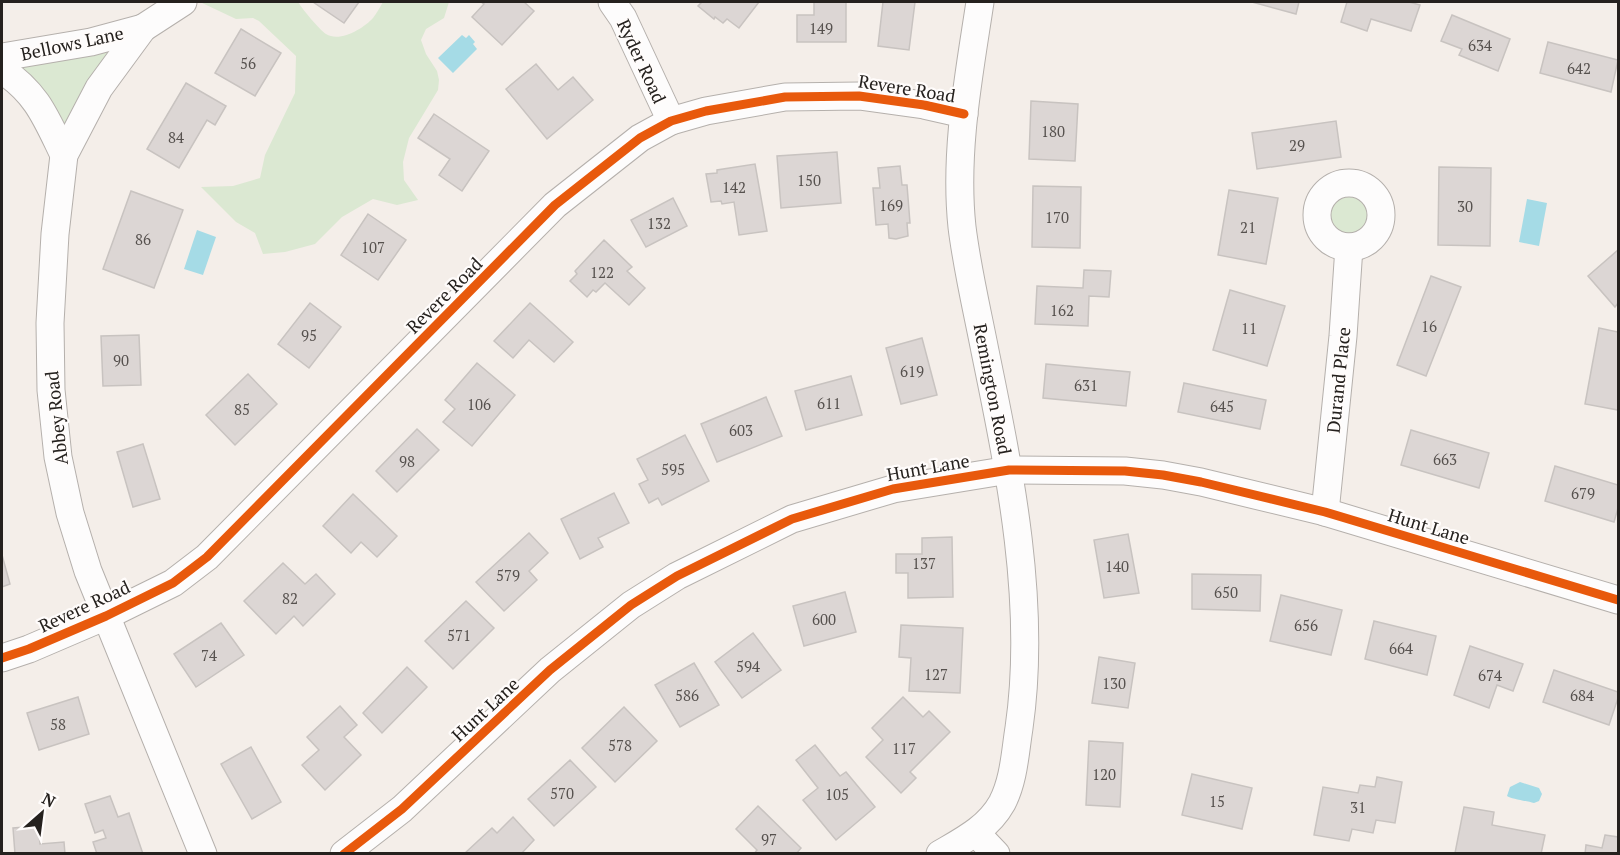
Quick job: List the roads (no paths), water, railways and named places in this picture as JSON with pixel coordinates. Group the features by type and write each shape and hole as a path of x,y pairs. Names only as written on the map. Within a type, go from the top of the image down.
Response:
{"street":[{"name":"Abbey Road","path":"183,2 143,28 99,88 64,155 54,234 50,323 51,390 58,457 70,513 88,571 202,854"},
{"name":"Ryder Road","path":"612,2 623,18 671,121"},
{"name":"Remington Road","path":"940,854 976,833 992,817 1007,790 1012,774 1023,700 1025,610 1009,470 962,226 960,181 964,114 980,2"},
{"name":"Bellows Lane","path":"2,57 91,42 143,28"},
{"name":"Bellows Lane","path":"2,70 28,90 38,104 64,155"},
{"name":"Revere Road","path":"2,658 29,650 173,583 207,557 555,205 640,138 671,121 706,111 756,102 819,96 859,96 964,114"},
{"name":"Durand Place","path":"1324,512 1343,336 1348,247"},
{"name":"Hunt Lane","path":"344,854 402,809 550,670 631,605 677,576 792,519 893,489 1009,470 1125,471 1163,475 1324,512 1618,600"},
{"path":"976,833 996,854"}],"water":[{"path":"462,35 466,38 469,35 477,49 453,73 438,58"},
{"path":"1527,199 1547,203 1539,246 1519,242"},
{"path":"197,230 216,237 203,275 184,269"},
{"path":"1520,782 1539,788 1542,794 1539,801 1534,803 1507,796 1510,787"}]}
